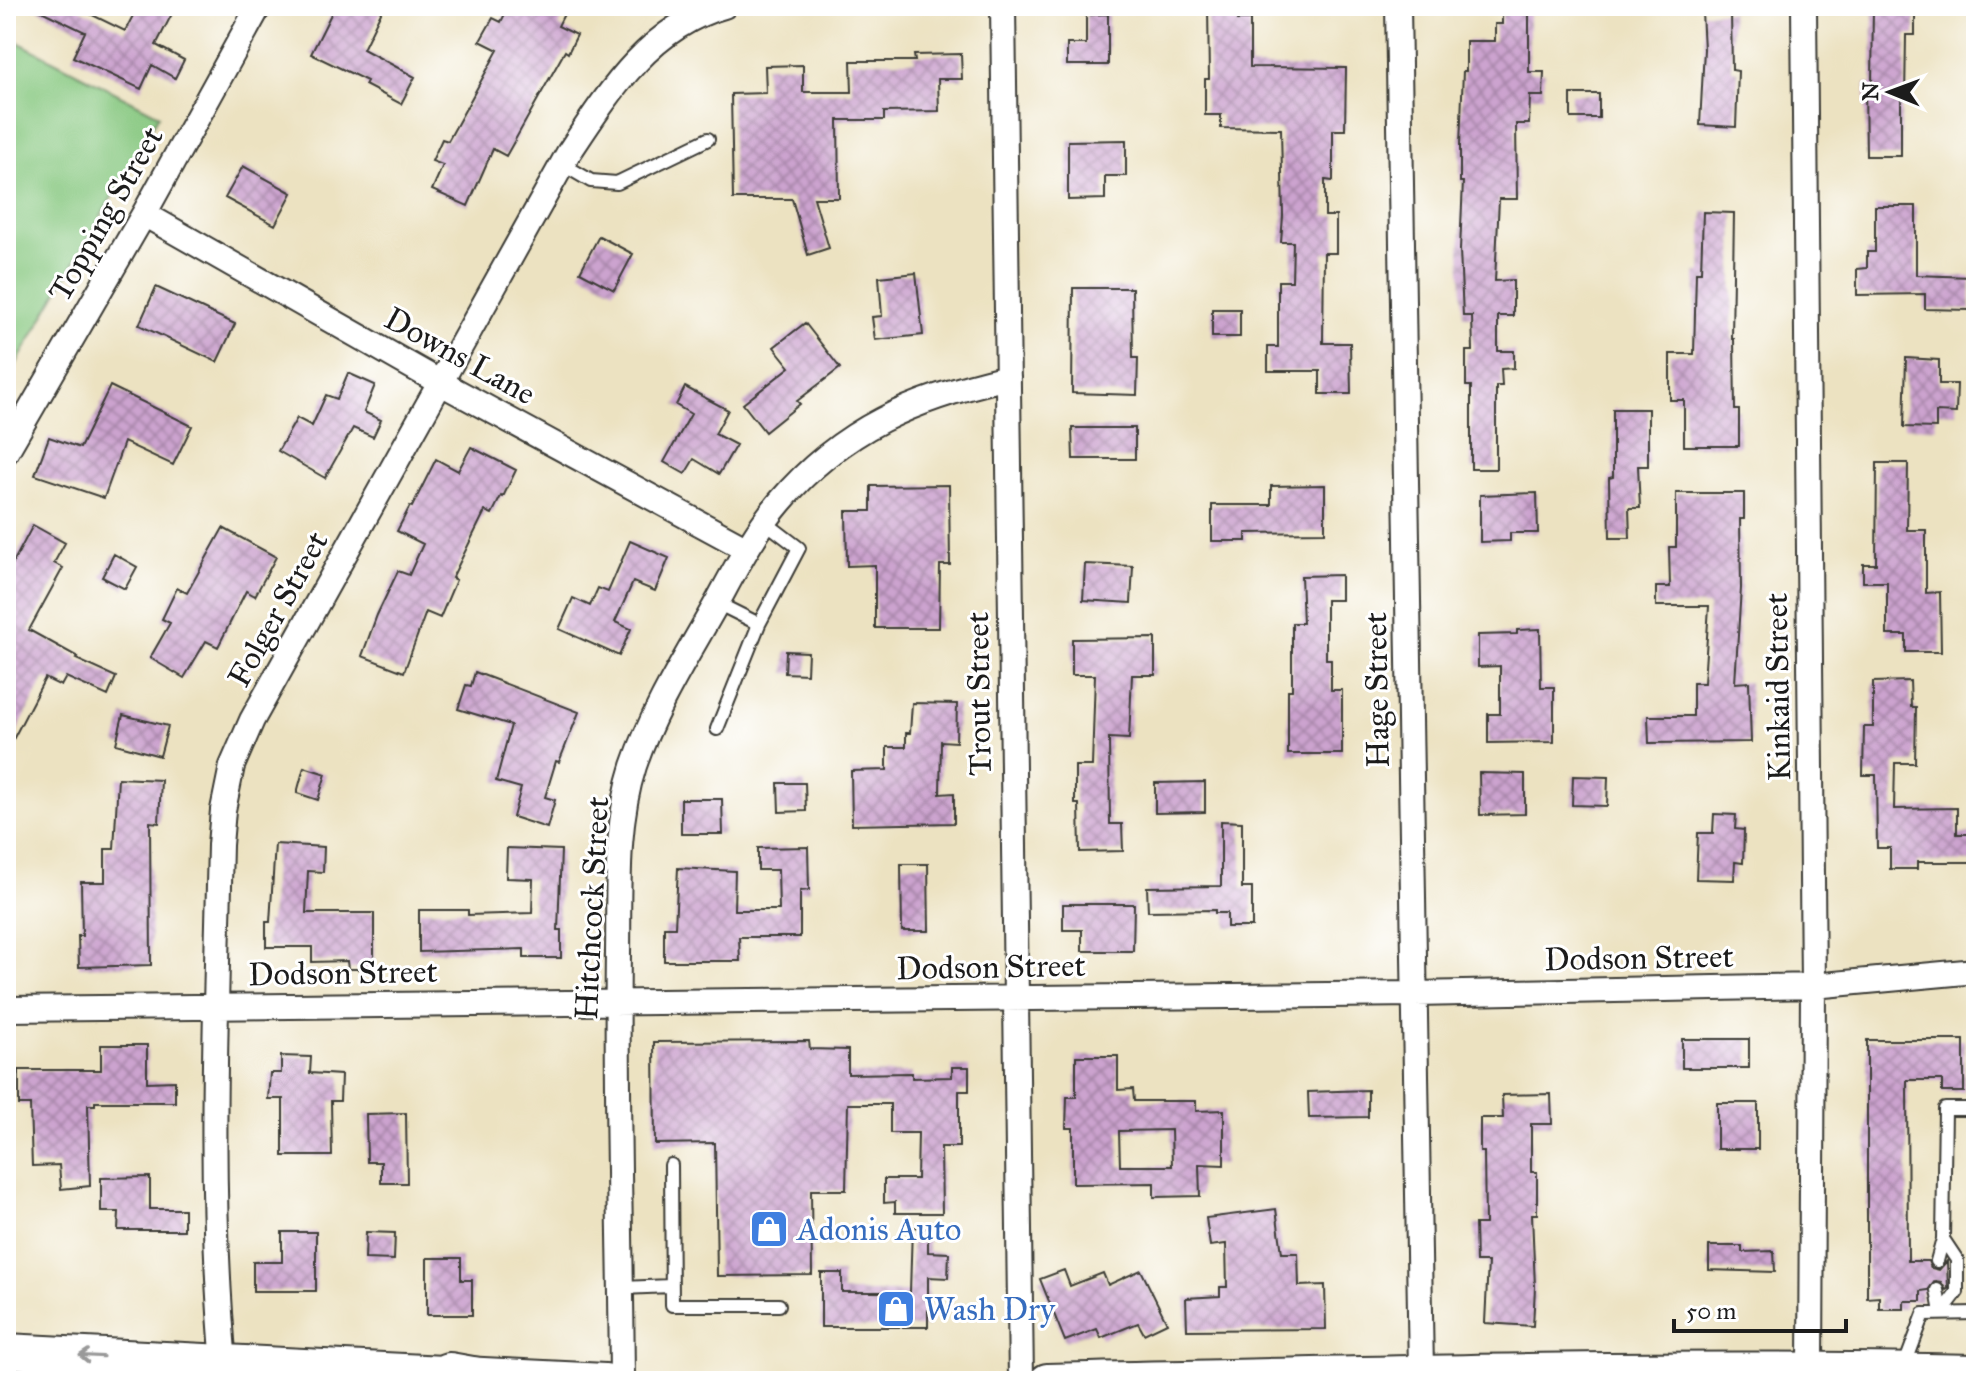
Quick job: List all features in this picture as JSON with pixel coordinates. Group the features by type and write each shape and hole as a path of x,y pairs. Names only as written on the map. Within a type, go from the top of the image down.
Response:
{"main road":[{"path":"6,1351 466,1378 605,1381"},
{"path":"1047,1381 1421,1372 1811,1368 1976,1372"}],"street":[{"name":"Topping Street","path":"6,452 144,214 259,6"},
{"name":"Folger Street","path":"224,1363 214,1194 220,845 232,766 252,720 562,164 609,92 657,41 691,20 724,6"},
{"name":"Trout Street","path":"1003,6 1021,1381"},
{"name":"Hage Street","path":"1398,6 1421,1372"},
{"name":"Kinkaid Street","path":"1804,6 1813,986 1811,1368"},
{"name":"Downs Lane","path":"144,214 441,383 747,549"},
{"name":"Hitchcock Street","path":"622,1381 617,1002 620,860 633,768 662,702 747,549 778,503 806,473 877,421 951,390 1008,377"},
{"name":"Dodson Street","path":"6,1009 1415,994 1813,986 1976,971"}],"lane":[{"path":"562,164 591,181 617,183 708,139"},
{"path":"717,729 759,624 799,548 765,522"},
{"path":"717,603 759,624"},
{"path":"1937,1261 1943,1239 1945,1109 1976,1109"},
{"path":"671,1165 672,1305 779,1305"},
{"path":"1941,1313 1957,1292 1957,1260 1943,1239"},
{"path":"622,1288 671,1286"},
{"path":"1937,1290 1941,1313"},
{"path":"1903,1370 1924,1314 1976,1313"}],"green space":[{"path":"6,36 159,115 6,382"}],"building":[{"path":"31,6 74,6 125,31 138,6 176,6 156,45 184,60 175,78 152,65 141,89 73,57 85,32"},
{"path":"335,6 384,6 363,49 415,77 401,104 365,85 367,81 311,54"},
{"path":"509,6 568,6 558,26 577,35 506,156 493,149 468,206 432,190 443,165 432,161 442,139 448,141 498,50 480,41 493,18 501,22"},
{"path":"1208,6 1237,6 1237,20 1250,20 1250,67 1346,68 1345,130 1333,130 1333,181 1325,180 1325,216 1336,216 1336,253 1324,253 1323,343 1350,343 1351,394 1320,394 1320,371 1268,371 1268,347 1278,347 1278,281 1292,281 1293,242 1281,242 1281,129 1221,128 1221,115 1205,115 1205,79 1209,79"},
{"path":"1502,6 1529,6 1529,72 1544,72 1543,96 1530,96 1529,124 1516,124 1517,199 1499,199 1495,281 1513,280 1513,316 1498,316 1498,351 1514,351 1514,368 1501,369 1502,386 1496,386 1496,469 1471,469 1471,386 1466,386 1466,351 1473,351 1472,316 1463,316 1460,250 1463,71 1466,71 1466,41 1495,41 1495,24 1502,24"},
{"path":"1873,6 1915,6 1915,35 1906,35 1901,156 1866,156 1865,84 1872,84"},
{"path":"1702,12 1731,12 1732,70 1738,71 1736,127 1700,125 1704,49"},
{"path":"1108,14 1108,65 1067,65 1067,44 1086,44 1086,15"},
{"path":"961,54 962,79 938,79 939,111 884,112 884,120 838,120 839,198 814,198 829,248 808,255 792,199 733,199 731,94 766,93 765,66 803,65 803,92 852,92 851,61 915,61 914,55"},
{"path":"1571,94 1599,94 1599,118 1571,118"},
{"path":"1126,140 1126,176 1105,176 1105,199 1068,200 1068,141"},
{"path":"243,166 292,193 275,225 225,198"},
{"path":"1875,206 1916,206 1916,275 1971,277 1970,310 1925,309 1925,294 1857,295 1857,269 1867,268 1867,252 1875,252"},
{"path":"1703,212 1734,213 1732,339 1739,446 1684,446 1684,400 1670,400 1670,354 1694,354 1696,272 1701,272"},
{"path":"599,236 633,254 614,290 580,272"},
{"path":"916,273 923,335 875,340 872,317 882,316 879,277"},
{"path":"156,287 235,324 217,362 139,325"},
{"path":"1073,288 1132,288 1133,358 1138,358 1137,395 1072,393"},
{"path":"1212,309 1240,309 1240,337 1212,337"},
{"path":"805,323 840,368 797,401 800,404 765,432 743,404 790,367 774,347"},
{"path":"1906,358 1939,360 1939,384 1957,384 1956,413 1936,412 1936,428 1904,427"},
{"path":"348,373 375,385 364,412 381,420 373,437 353,428 325,478 278,451 297,418 312,426 326,395 337,399"},
{"path":"110,386 192,426 173,465 124,442 104,498 35,475 49,437 80,448"},
{"path":"685,387 728,410 715,434 736,445 719,474 694,459 685,474 664,462 691,414 676,405"},
{"path":"1613,409 1648,409 1648,466 1638,466 1640,508 1629,508 1630,538 1610,538"},
{"path":"1072,428 1135,428 1135,459 1073,459"},
{"path":"471,447 516,470 492,514 485,511 452,578 456,580 440,618 426,612 404,672 362,656 398,571 409,575 423,544 397,531 410,506 436,459 458,471"},
{"path":"1877,463 1908,463 1907,530 1926,530 1926,593 1940,592 1941,652 1906,652 1906,635 1887,635 1887,582 1863,582 1863,564 1876,564"},
{"path":"949,485 950,565 940,565 939,628 875,628 875,565 847,566 846,511 871,511 871,486"},
{"path":"1325,485 1325,532 1246,533 1246,541 1212,541 1212,505 1271,505 1271,486"},
{"path":"1537,493 1538,533 1510,533 1510,541 1480,542 1480,495"},
{"path":"1676,493 1744,493 1744,519 1740,519 1741,588 1735,683 1749,682 1751,742 1649,743 1648,716 1693,716 1693,683 1704,683 1709,606 1656,606 1656,587 1670,587 1669,547 1676,547"},
{"path":"33,525 65,543 54,563 63,568 29,630 78,657 76,659 116,677 108,696 66,677 61,686 45,678 6,753 6,576"},
{"path":"223,528 276,557 255,596 246,591 218,647 206,641 184,678 150,658 170,623 162,619 177,588 187,593"},
{"path":"630,541 669,558 655,591 633,582 615,622 631,629 619,656 559,629 573,598 590,606 598,588 608,592"},
{"path":"114,554 137,567 125,589 102,577"},
{"path":"1085,564 1133,566 1131,603 1083,600"},
{"path":"1341,575 1341,600 1326,600 1326,659 1331,659 1331,690 1342,690 1342,754 1288,754 1292,623 1303,623 1301,576"},
{"path":"1540,629 1541,687 1554,687 1554,742 1488,743 1488,714 1500,714 1500,666 1478,667 1478,635 1517,634 1517,630"},
{"path":"1155,638 1155,675 1132,675 1129,739 1109,738 1110,824 1122,824 1123,851 1080,852 1075,766 1092,766 1095,675 1072,675 1072,639"},
{"path":"786,651 808,652 807,674 785,673"},
{"path":"475,672 579,712 559,762 556,761 545,797 555,800 547,828 513,817 521,788 496,781 511,725 458,709 466,685 471,686"},
{"path":"1910,681 1911,707 1916,707 1915,763 1895,763 1894,809 1957,808 1957,834 1972,834 1972,862 1917,862 1917,869 1890,869 1890,848 1877,848 1876,775 1863,775 1864,727 1873,727 1873,682"},
{"path":"912,703 957,704 956,742 941,741 940,794 954,793 954,823 852,825 851,771 887,770 887,747 906,747"},
{"path":"123,715 168,726 160,756 116,744"},
{"path":"304,767 326,774 318,800 297,793"},
{"path":"1479,773 1525,774 1525,814 1480,815"},
{"path":"1573,776 1608,777 1607,806 1572,805"},
{"path":"118,778 161,780 159,823 150,822 151,965 79,967 81,882 105,882 105,849 114,849"},
{"path":"1205,782 1205,812 1155,813 1155,783"},
{"path":"778,783 805,783 806,811 779,812"},
{"path":"681,799 722,799 723,834 681,834"},
{"path":"1714,814 1736,815 1735,829 1744,830 1743,863 1735,862 1734,880 1696,879 1698,833 1713,833"},
{"path":"1221,821 1242,822 1242,888 1252,888 1252,927 1227,927 1227,913 1215,913 1215,910 1148,911 1147,887 1221,886"},
{"path":"275,844 324,847 323,872 308,871 306,913 374,913 374,969 348,969 347,961 312,962 312,947 266,947"},
{"path":"808,847 809,890 800,891 800,937 739,937 740,961 664,961 664,927 675,927 678,868 735,871 734,910 779,910 778,870 758,870 758,848"},
{"path":"507,848 561,850 558,930 561,930 561,958 524,958 524,949 419,952 419,910 468,910 468,915 532,913 533,879 506,878"},
{"path":"901,864 928,864 929,931 902,931"},
{"path":"1063,904 1134,904 1133,951 1082,951 1082,930 1063,930"},
{"path":"1682,1039 1749,1039 1749,1068 1682,1068"},
{"path":"1867,1040 1964,1040 1964,1092 1942,1092 1942,1080 1907,1080 1908,1261 1928,1261 1931,1268 1939,1270 1947,1261 1948,1289 1935,1281 1928,1290 1921,1291 1921,1301 1904,1301 1904,1309 1879,1309 1879,1297 1867,1298"},
{"path":"809,1041 810,1049 848,1050 848,1074 912,1073 912,1078 952,1077 952,1067 969,1067 969,1091 959,1091 959,1147 941,1147 942,1213 895,1213 895,1202 884,1203 884,1179 917,1179 918,1133 890,1133 890,1104 848,1104 846,1190 811,1190 812,1275 717,1276 715,1143 655,1144 654,1042"},
{"path":"101,1045 147,1045 147,1082 175,1081 175,1102 95,1102 95,1105 88,1105 90,1186 61,1189 59,1165 32,1166 30,1105 19,1105 19,1070 101,1070"},
{"path":"281,1056 311,1057 310,1073 341,1075 340,1101 331,1101 332,1156 283,1156 283,1099 268,1099 270,1073 281,1073"},
{"path":"1076,1056 1118,1056 1118,1090 1133,1089 1134,1101 1196,1101 1196,1111 1224,1110 1224,1165 1199,1164 1200,1196 1154,1197 1154,1183 1073,1184 1073,1128 1066,1128 1067,1097 1076,1097","holes":["1171,1130 1172,1166 1120,1166 1119,1131"]},
{"path":"1368,1090 1368,1117 1309,1118 1308,1092"},
{"path":"1551,1094 1552,1124 1531,1124 1531,1172 1537,1172 1537,1214 1532,1214 1533,1326 1485,1323 1488,1262 1476,1262 1475,1224 1485,1224 1480,1118 1503,1118 1502,1095"},
{"path":"1717,1103 1758,1103 1758,1149 1717,1149"},
{"path":"406,1113 407,1183 381,1183 381,1162 367,1162 366,1114"},
{"path":"150,1177 150,1209 184,1209 184,1230 118,1230 119,1212 101,1212 101,1178"},
{"path":"1276,1209 1282,1253 1298,1253 1299,1286 1325,1285 1326,1329 1187,1330 1186,1298 1220,1296 1220,1287 1227,1287 1226,1244 1210,1246 1206,1218"},
{"path":"912,1227 928,1228 928,1252 949,1253 948,1278 928,1277 928,1327 821,1327 821,1273 842,1273 842,1292 910,1292"},
{"path":"282,1232 316,1232 316,1291 253,1291 253,1262 282,1262"},
{"path":"366,1232 395,1233 394,1260 365,1259"},
{"path":"1709,1246 1742,1246 1742,1252 1774,1251 1775,1272 1709,1270"},
{"path":"427,1258 461,1258 461,1280 472,1280 472,1315 427,1315"},
{"path":"1064,1270 1070,1286 1103,1273 1108,1285 1141,1270 1167,1323 1144,1334 1138,1323 1101,1338 1097,1329 1065,1341 1040,1279"}],"place":[{"name":"Adonis Auto","path":"769,1229"},
{"name":"Wash Dry","path":"896,1309"}]}
